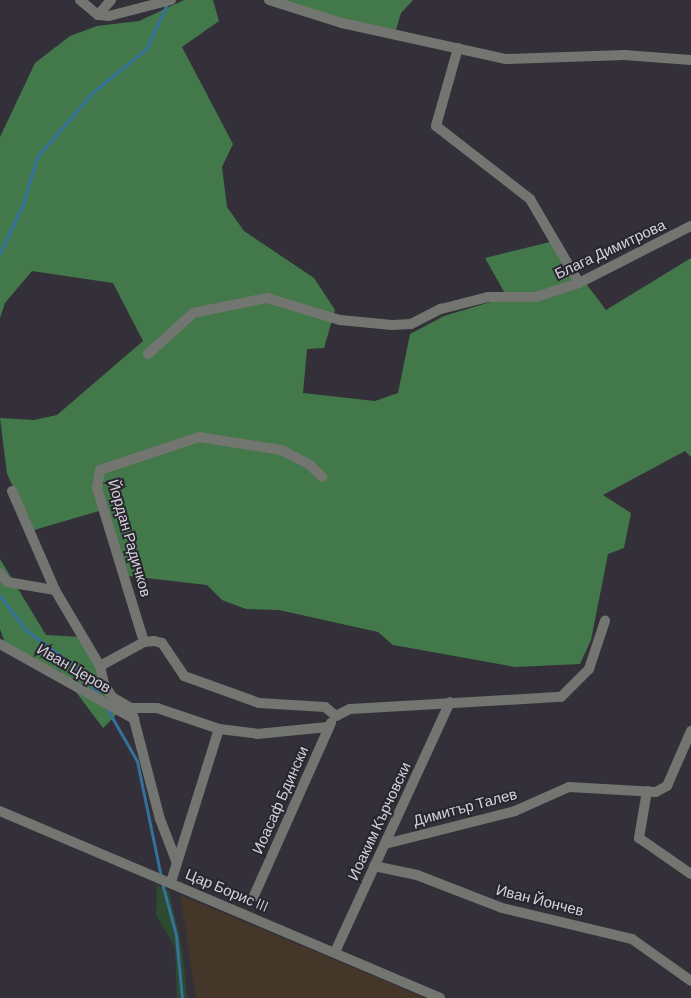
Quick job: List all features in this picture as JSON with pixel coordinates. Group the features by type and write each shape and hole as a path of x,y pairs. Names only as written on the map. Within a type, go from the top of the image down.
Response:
{"street":[{"path":"80,0 98,15 126,13 167,1"},
{"path":"98,15 110,0"},
{"path":"269,0 342,23 506,60 624,55 691,60"},
{"path":"458,48 436,126 530,199 579,283"},
{"name":"Блага Димитрова","path":"148,354 193,314 267,298 340,320 392,325 411,324 441,309 488,297 536,297 579,283 691,226"},
{"name":"Йордан Радичков","path":"144,642 97,488 100,470 199,437 281,450 310,465 322,477"},
{"path":"12,491 55,590 100,666 112,697 131,708 157,708 219,729 257,734 328,727"},
{"path":"0,573 6,582 55,590"},
{"path":"100,666 144,642 162,644 184,676 234,696 259,703 325,707 336,716 350,710 450,702 561,697 589,669 605,621"},
{"name":"Иван Церов","path":"0,644 134,718"},
{"name":"Иоаким Кърчовски","path":"335,952 450,702"},
{"path":"131,708 160,819 177,862"},
{"name":"Иоасаф Бдински","path":"253,898 328,727 336,716"},
{"path":"170,882 219,729"},
{"name":"Димитър Талев","path":"385,844 515,811 569,787 647,791 667,786 691,731"},
{"path":"647,791 639,838 691,874"},
{"name":"Цар Борис III","path":"2,815 147,872 440,998"},
{"name":"Иван Йончев","path":"374,866 417,875 502,908 632,939 691,981"}],"shaded area":[{"path":"180,895 366,973 425,998 196,998"}],"green space":[{"path":"184,0 213,0 219,21 182,47 233,144 222,167 227,207 244,231 314,278 335,310 324,348 307,349 303,393 375,401 398,393 410,334 444,316 507,297 485,258 554,241 606,310 691,258 691,457 685,451 603,495 631,513 624,548 608,554 591,640 580,664 515,667 393,645 378,632 279,610 246,609 222,600 207,585 129,576 106,509 34,530 7,474 0,418 34,420 57,415 143,341 113,283 32,271 5,303 0,318 0,137 35,63 70,36 97,26 139,21"},
{"path":"269,0 413,0 401,13 395,33"},
{"path":"0,559 46,635 81,637 122,709 103,728 61,672 7,649 0,629"},
{"path":"157,885 169,891 182,948 187,998 177,998 175,947 156,915"}],"waterway":[{"path":"0,253 23,204 37,157 93,92 146,49 167,4"},
{"path":"0,596 26,630 86,675 98,694"},
{"path":"106,707 137,761 161,877"},
{"path":"162,883 176,935 182,998"}]}
